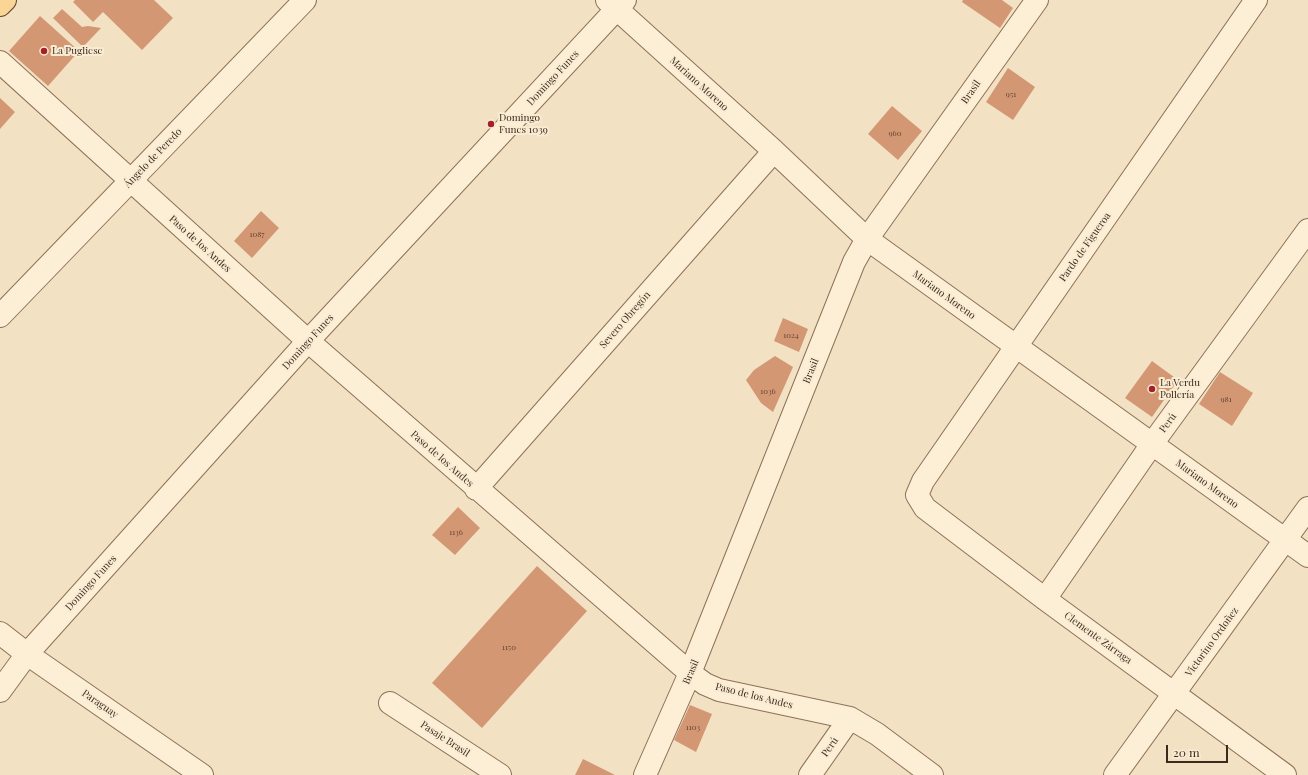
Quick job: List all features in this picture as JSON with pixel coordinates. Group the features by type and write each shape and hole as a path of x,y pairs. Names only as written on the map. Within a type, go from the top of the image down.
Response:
{"main road":[{"path":"0,5 5,0"}],"street":[{"name":"Ángelo de Peredo","path":"0,316 305,0"},
{"name":"Brasil","path":"645,775 690,673 854,262 866,239 1037,0"},
{"name":"Pardo de Figueroa","path":"917,495 923,481 1256,0"},
{"name":"Mariano Moreno","path":"616,3 866,239 1308,556"},
{"name":"Domingo Funes","path":"0,691 27,654 308,341 616,3"},
{"name":"Paso de los Andes","path":"0,62 308,341 704,684 719,690 850,718 877,734 932,775"},
{"name":"Severo Obregón","path":"476,488 774,152"},
{"name":"Perú","path":"1045,599 1152,444 1308,230"},
{"name":"Clemente Zárraga","path":"917,495 925,508 1045,599 1285,775"},
{"name":"Victorino Ordoñez","path":"1115,775 1308,508"},
{"name":"Paraguay","path":"0,633 27,654 202,775"},
{"name":"Pasaje Brasil","path":"390,703 500,775"},
{"name":"Perú","path":"810,775 850,718"}],"building":[{"path":"75,0 154,0 173,18 142,50 103,12 93,22 73,2"},
{"path":"963,0 1002,0 1013,8 1000,28 962,2"},
{"path":"62,9 82,27 88,26 101,28 83,47 53,18"},
{"name":"La Pugliese","path":"40,16 79,51 48,86 9,51"},
{"path":"1008,68 1035,87 1013,120 986,102"},
{"path":"0,98 15,112 0,129"},
{"path":"892,106 922,131 898,160 868,134"},
{"path":"261,211 279,228 252,258 234,241"},
{"path":"783,318 808,329 799,352 774,341"},
{"path":"775,356 793,367 773,412 761,403 746,380 754,370"},
{"name":"La Verdu Pollería","path":"1152,361 1178,380 1152,417 1125,398"},
{"path":"1220,372 1253,393 1232,426 1199,404"},
{"path":"458,507 480,528 455,555 432,535"},
{"path":"537,566 587,611 482,728 432,683"},
{"path":"690,705 712,714 696,752 674,740"},
{"path":"583,759 615,775 575,775"}],"place":[{"name":"La Pugliese","path":"44,51"},
{"name":"Domingo Funes 1039","path":"491,124"},
{"name":"La Verdu Pollería","path":"1152,389"}]}
